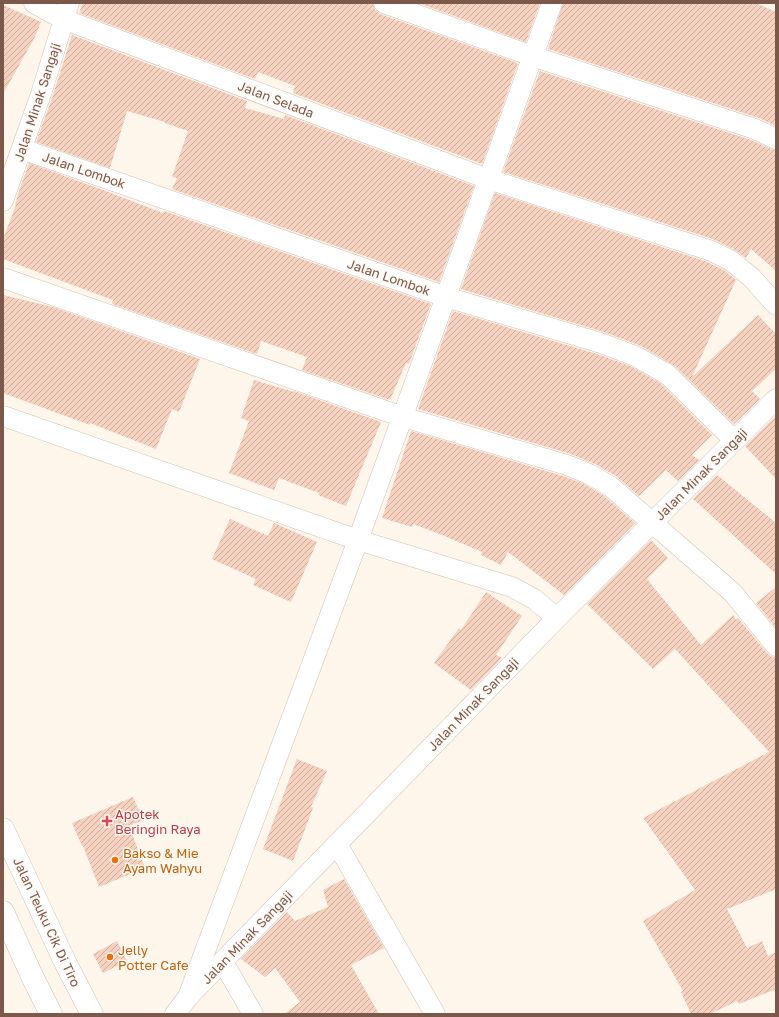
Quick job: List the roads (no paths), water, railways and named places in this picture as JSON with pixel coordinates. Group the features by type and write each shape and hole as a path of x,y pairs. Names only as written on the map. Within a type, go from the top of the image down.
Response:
{"street":[{"name":"Jalan Selada","path":"34,3 66,11 488,179 709,250 730,260 751,277 776,305"},
{"path":"384,3 532,56 755,129 776,139"},
{"path":"188,997 358,540 552,3"},
{"name":"Jalan Minak Sangaji","path":"3,202 41,94 66,11"},
{"name":"Jalan Lombok","path":"22,149 446,297 601,343 635,356 668,374 734,440"},
{"path":"3,278 403,417 567,465 589,474 610,486 733,593 776,646"},
{"name":"Jalan Minak Sangaji","path":"175,1014 188,997 557,618 776,399"},
{"path":"3,416 358,540 512,587 534,600 557,618"},
{"name":"Jalan Teuku Cik Di Tiro","path":"3,829 65,962 92,1014"},
{"path":"337,844 435,1014"},
{"path":"3,912 51,1014"},
{"path":"223,962 253,1014"}],"place":[{"name":"Apotek Beringin Raya","path":"107,821"},
{"name":"Bakso & Mie Ayam Wahyu","path":"115,860"},
{"name":"Jelly Potter Cafe","path":"110,957"}]}
